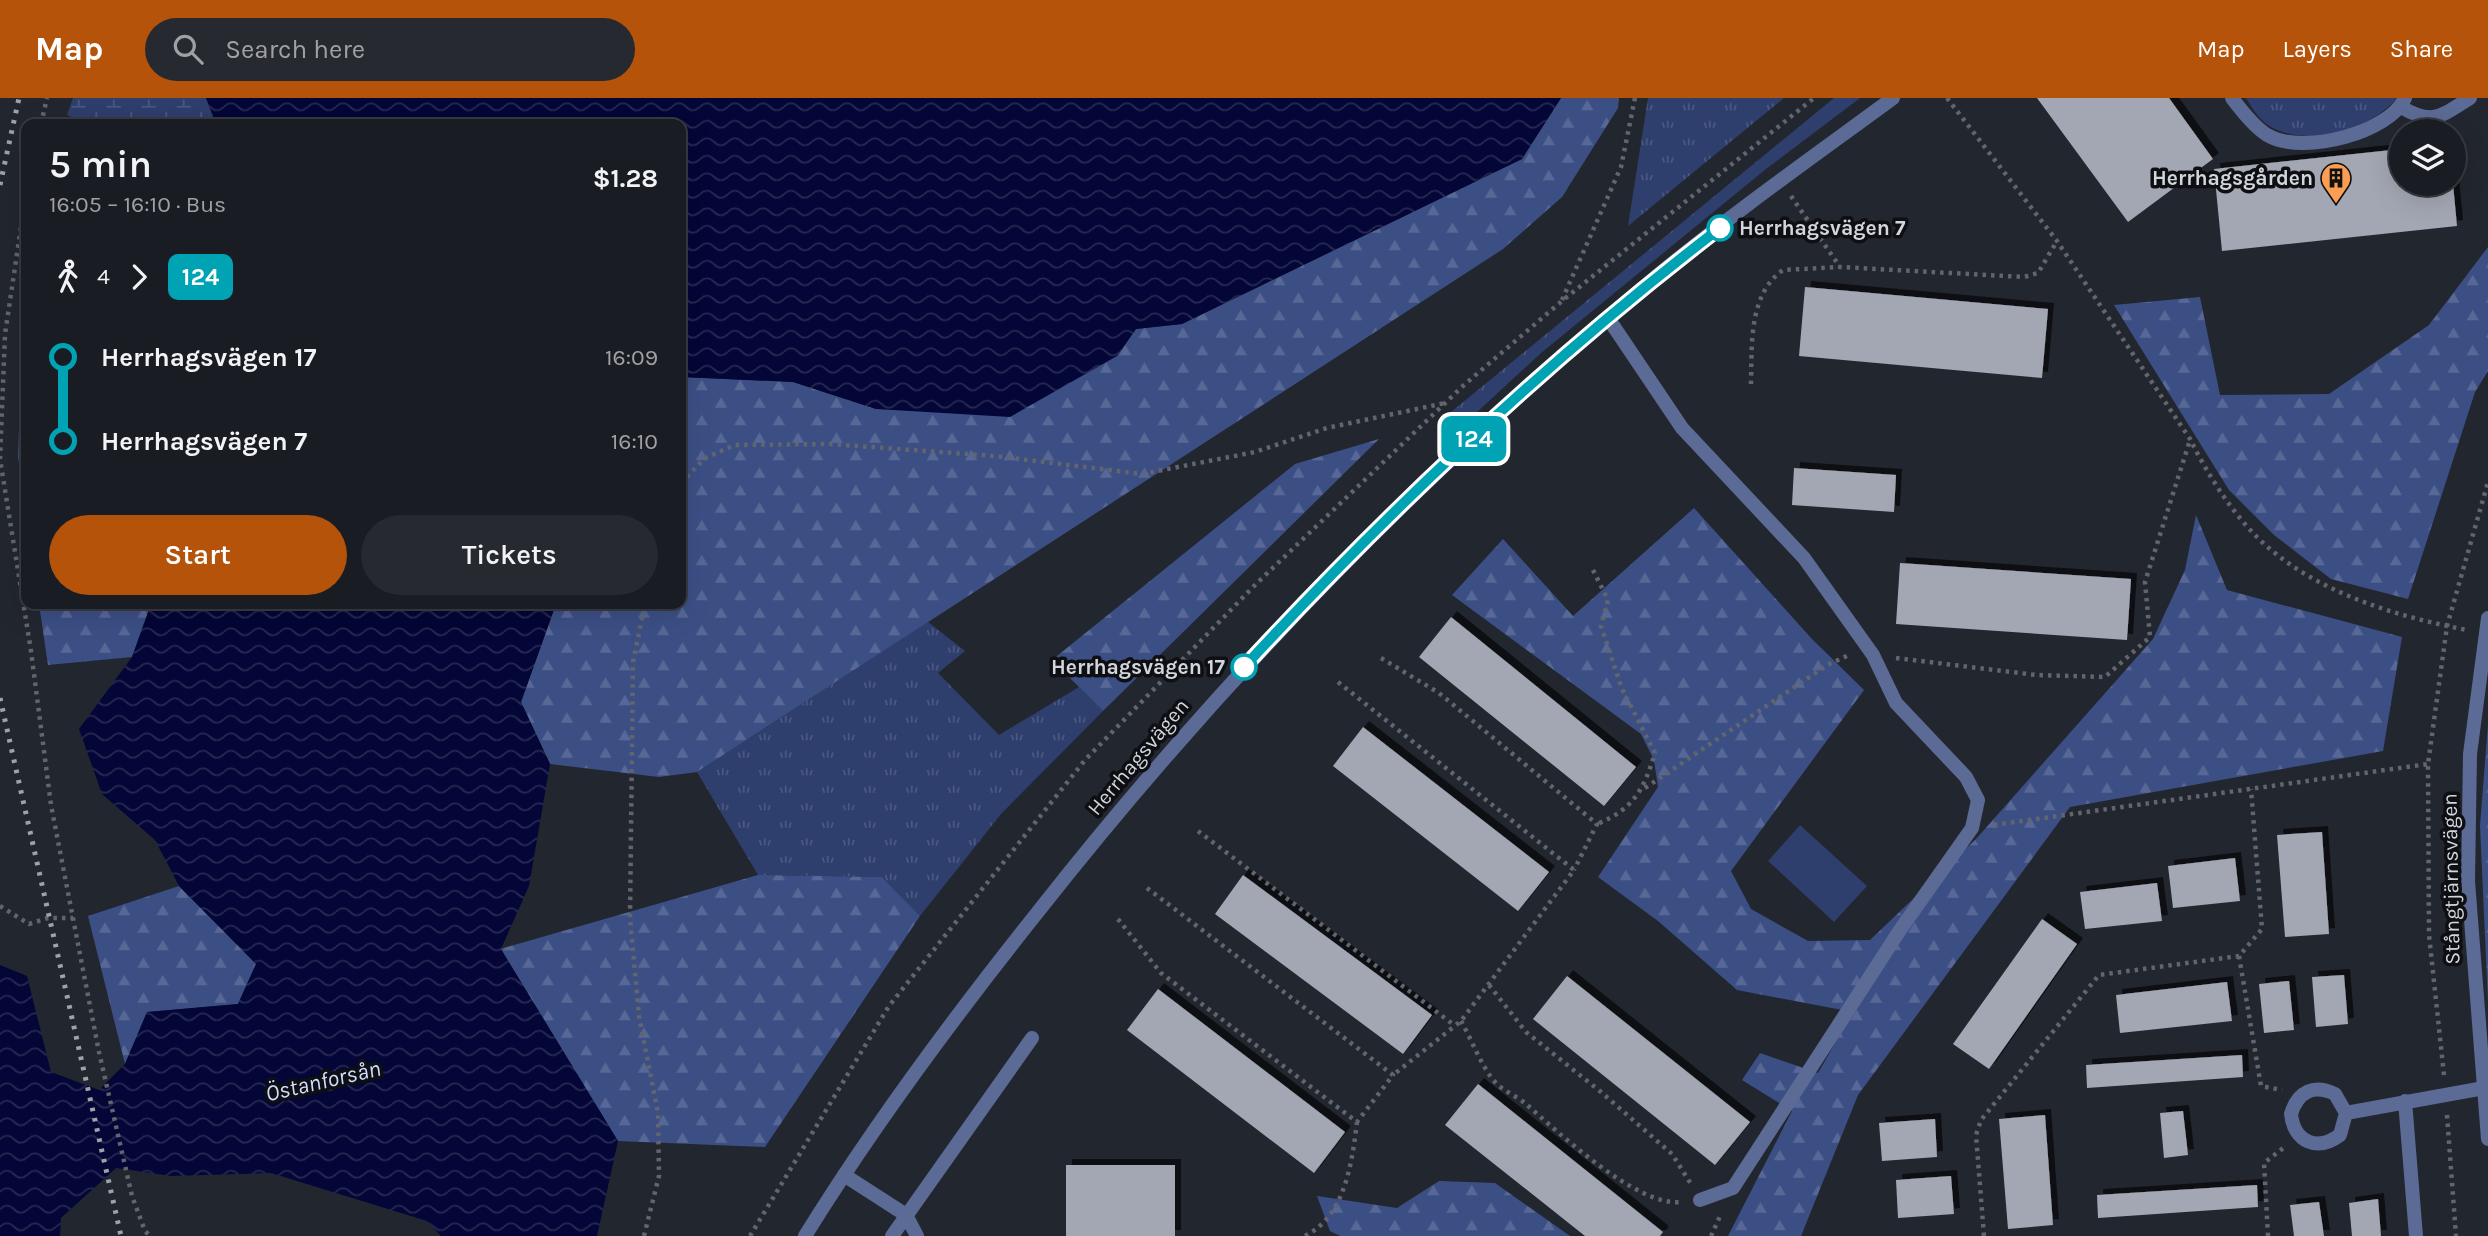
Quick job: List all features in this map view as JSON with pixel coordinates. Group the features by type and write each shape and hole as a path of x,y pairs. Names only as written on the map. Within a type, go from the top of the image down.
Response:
{"street":[{"name":"Herrhagsvägen","path":"805,1236 894,1100 996,964 1089,847 1244,667 1343,562 1483,430 1608,318 1780,181 1893,98"},
{"path":"2232,98 2270,137 2301,144 2334,140 2367,130 2403,102 2420,118 2438,118 2470,98"},
{"path":"1608,318 1682,428 1804,558 1873,655 1896,703 1966,777 1978,800 1972,828 1900,930 1733,1188 1700,1199"},
{"name":"Stångtjärnsvägen","path":"2488,618 2470,754 2468,881 2488,1139"},
{"path":"892,1236 1032,1038"},
{"path":"2346,1113 2484,1088"},
{"path":"2313,1089 2335,1094 2346,1113 2340,1135 2330,1142 2319,1144 2298,1135 2291,1114 2302,1094 2313,1089"},
{"path":"2405,1101 2416,1236"},
{"path":"844,1175 906,1215 917,1236"}],"path":[{"path":"42,119 47,98"},
{"path":"1562,301 1621,167 1634,98"},
{"path":"750,1236 889,1006 1052,799 1104,740 1256,584 1446,402 1562,301 1814,98"},
{"path":"1947,98 2057,241 2190,439 2206,470 2257,537 2300,569 2349,598 2484,634"},
{"path":"1780,181 1840,267"},
{"path":"21,227 5,334 0,459 21,589"},
{"path":"1751,384 1753,325 1767,287 1775,275 1783,270 1799,267 1840,267 2024,277 2038,272 2057,241"},
{"path":"686,478 705,458 735,445 830,444 995,456 1142,474 1255,452 1327,428 1446,402"},
{"path":"1305,1236 1317,1230 1332,1215 1354,1149 1357,1122 1393,1075 1461,1021 1574,870 1597,824 1613,818 1645,788 1844,655 1873,655 2036,675 2105,677 2150,637 2145,582 2190,439"},
{"path":"2456,1236 2446,1094 2430,935 2428,764 2447,626 2488,482"},
{"path":"1593,570 1608,600 1601,626 1622,689 1655,753 1645,788"},
{"path":"24,609 51,806 99,1052 132,1196 145,1231 150,1236"},
{"path":"644,609 633,662 630,918 639,1016 658,1113 659,1176 644,1236"},
{"path":"1381,658 1439,693 1597,824"},
{"path":"1338,682 1574,870"},
{"path":"1972,828 2428,764"},
{"path":"1984,1236 1976,1135 1981,1120 2099,975 2239,956 2262,929 2251,789"},
{"path":"1198,831 1455,1025"},
{"path":"1147,888 1393,1075"},
{"path":"0,906 29,924 48,918 73,918"},
{"path":"1118,919 1161,973 1357,1122"},
{"path":"2239,956 2261,1086 2302,1094"},
{"path":"1461,1021 1495,1082 1523,1101 1575,1149 1626,1184 1674,1203 1700,1199 1672,1154 1526,1032 1489,985"},
{"path":"2268,1236 2264,1163 2298,1135"}],"green space":[{"path":"73,98 206,98 214,119 77,119 67,115"},
{"path":"1561,98 1619,98 1618,108 1562,197 1503,249 697,772 659,777 550,764 521,702 554,609 686,609 686,377 793,382 876,409 1117,356 1136,329 1182,324 1522,159"},
{"path":"1648,98 1784,98 1628,226"},
{"path":"1834,98 1860,98 1766,169 1541,353 1475,414 1457,445 1448,453 1437,432 1451,412"},
{"path":"2246,98 2397,98 2371,119 2355,127 2303,136 2271,127 2257,114"},
{"path":"2488,247 2488,371 2475,392 2408,599 2331,579 2274,535 2229,490 2114,305 2200,297 2220,395 2329,394 2429,325"},
{"path":"21,375 21,478 18,456"},
{"path":"1379,439 1103,711 1052,660 1295,464"},
{"path":"1694,508 1811,638 1864,690 1731,871 1751,909 1808,941 1870,940 1976,839 2153,639 2185,570 2196,515 2227,590 2402,637 2383,751 2070,807 1858,1095 1801,1236 1728,1236 1792,1111 1742,1080 1760,1053 1818,1073 1853,1012 1737,990 1658,921 1598,877 1658,787 1654,760 1641,734 1452,595 1503,539 1573,616"},
{"path":"40,609 149,609 132,657 48,665"},
{"path":"928,622 965,651 938,673 999,735 1079,687 1103,711 1001,814 920,916 882,877 758,875 697,772"},
{"path":"2488,724 2488,1002 2480,826"},
{"path":"1800,825 1867,886 1834,922 1768,861"},
{"path":"758,875 882,877 920,916 765,1147 618,1141 500,949"},
{"path":"179,886 256,964 238,1004 147,1012 125,1064 88,916"},
{"path":"1439,1181 1495,1183 1570,1236 1340,1236 1330,1231 1317,1196 1397,1208"}],"water":[{"path":"206,98 1561,98 1522,159 1182,324 1136,329 1117,356 1010,417 876,409 793,382 686,377 686,119 214,119"},
{"name":"Östanforsån","path":"149,609 554,609 521,702 550,764 529,886 501,949 618,1141 597,1236 441,1236 427,1221 271,1173 171,1176 116,1168 61,1218 60,1236 0,1236 0,965 27,976 51,1072 99,1090 125,1064 147,1012 238,1004 256,964 179,886 155,840 102,794 79,729 132,657"}],"building":[{"path":"2037,98 2169,98 2213,159 2128,222"},
{"name":"Herrhagsgården","path":"2389,150 2389,196 2454,196 2457,226 2222,251 2214,169"},
{"path":"1805,287 2048,309 2042,378 1799,356"},
{"path":"1794,468 1896,475 1894,512 1792,505"},
{"path":"1900,563 2131,579 2127,640 1896,624"},
{"path":"1451,617 1636,767 1604,806 1419,657"},
{"path":"1363,727 1549,872 1518,911 1333,766"},
{"path":"2322,832 2329,934 2285,937 2277,835"},
{"path":"2235,858 2240,901 2173,908 2168,866"},
{"path":"1243,875 1432,1015 1403,1054 1215,914"},
{"path":"2157,883 2162,921 2085,929 2080,892"},
{"path":"2042,919 2077,944 1989,1069 1953,1044"},
{"path":"2344,975 2348,1024 2316,1027 2312,977"},
{"path":"1567,976 1750,1122 1715,1165 1533,1019"},
{"path":"2289,981 2294,1030 2264,1033 2259,984"},
{"path":"2227,982 2232,1021 2120,1033 2116,995"},
{"path":"1158,989 1345,1132 1314,1173 1127,1030"},
{"path":"2242,1055 2243,1077 2087,1088 2086,1065"},
{"path":"1478,1084 1663,1232 1660,1236 1585,1236 1445,1125"},
{"path":"2183,1111 2188,1155 2164,1158 2160,1113"},
{"path":"2045,1115 2053,1225 2008,1229 1999,1119"},
{"path":"1935,1119 1937,1157 1882,1161 1879,1123"},
{"path":"1066,1165 1175,1165 1175,1236 1066,1236"},
{"path":"1951,1176 1954,1214 1898,1218 1896,1180"},
{"path":"2257,1185 2258,1207 2098,1218 2097,1195"},
{"path":"2378,1199 2381,1236 2352,1236 2349,1203"},
{"path":"2319,1202 2324,1236 2294,1236 2290,1205"}],"railway":[{"path":"0,185 19,98"},
{"path":"0,698 121,1236"}],"bus line":[{"name":"124","path":"1244,667 1343,562 1564,355 1661,273 1720,228"}],"place":[{"name":"Herrhagsgården","path":"2336,205"},
{"name":"Herrhagsvägen 7","path":"1720,228"},
{"name":"Herrhagsvägen 17","path":"1244,667"}]}
